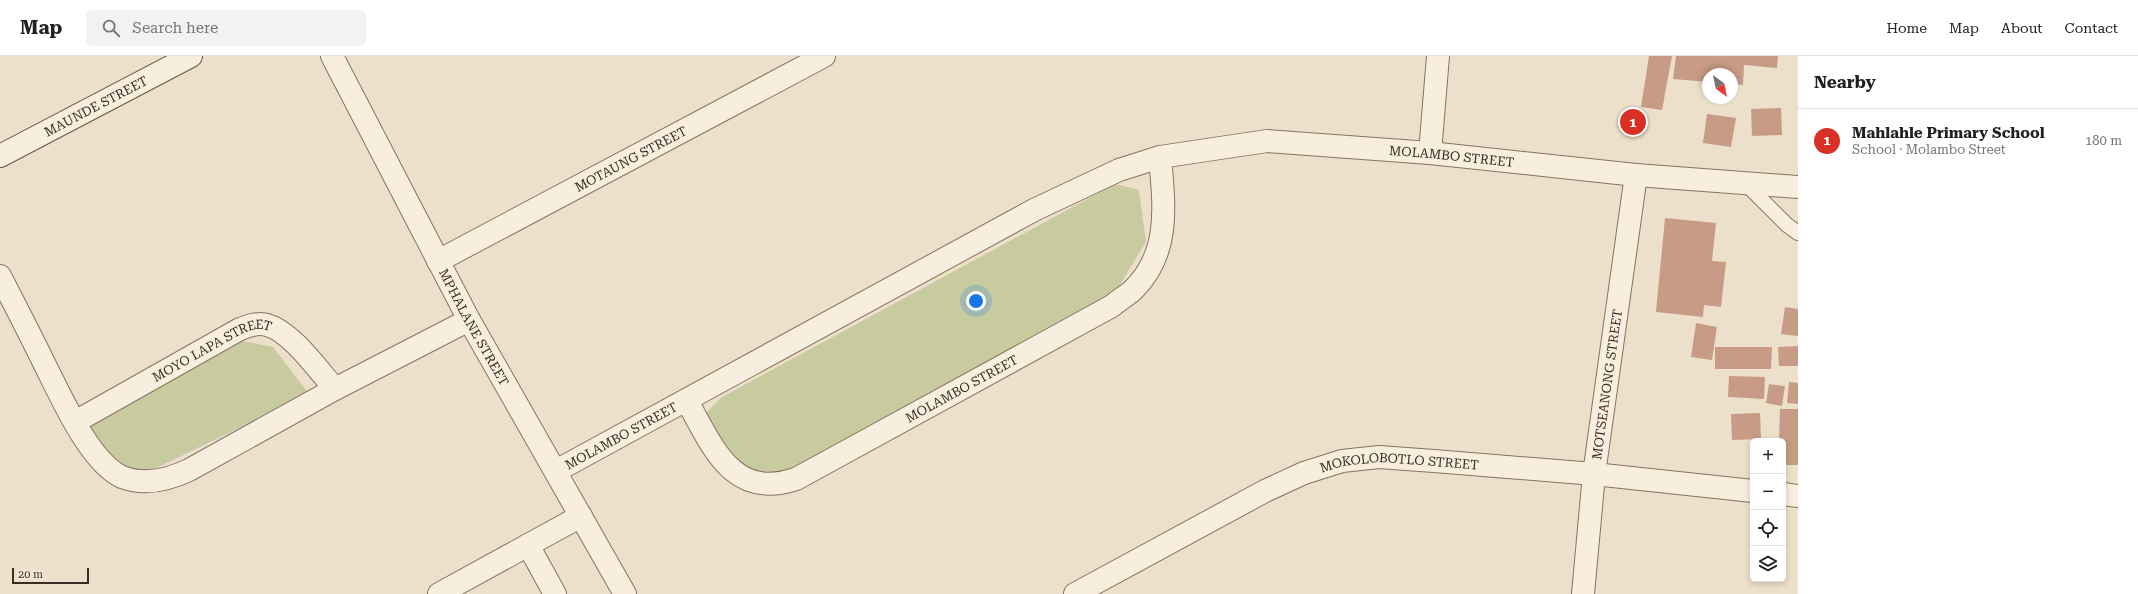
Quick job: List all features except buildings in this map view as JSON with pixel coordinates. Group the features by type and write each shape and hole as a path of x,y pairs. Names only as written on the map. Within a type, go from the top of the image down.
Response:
{"street":[{"name":"MAUNDE STREET","path":"0,156 191,56"},
{"name":"MPHALANE STREET","path":"332,56 469,320 625,594"},
{"name":"MOTAUNG STREET","path":"438,262 824,56"},
{"path":"1430,153 1438,56"},
{"name":"MOLAMBO STREET","path":"556,471 1034,210 1119,170 1160,157 1225,146 1267,141 1430,153 1636,176 1744,182 1798,187"},
{"name":"MOLAMBO STREET","path":"686,401 714,450 726,465 741,477 755,484 769,485 796,479 1112,306 1134,289 1148,272 1158,254 1163,232 1164,210 1160,157"},
{"name":"MOTSEANONG STREET","path":"1583,594 1594,474 1636,176"},
{"path":"0,276 75,422 97,456 109,469 121,476 133,480 160,481 174,477 189,470 335,389 469,320"},
{"name":"MOYO LAPA STREET","path":"75,422 240,329 254,324 266,324 280,331 335,389"},
{"name":"MOKOLOBOTLO STREET","path":"1075,594 1265,491 1304,473 1342,461 1379,457 1594,474 1750,491"},
{"path":"1786,494 1798,496"},
{"path":"439,594 581,516"},
{"path":"528,545 555,594"}],"lane":[{"path":"1744,182 1786,225 1798,233"}],"green space":[{"path":"1115,184 1139,190 1146,242 1115,293 822,454 765,482 733,470 703,416 722,397"},
{"path":"243,341 273,347 309,394 142,475 126,473 85,425"}],"place":[{"name":"Mahlahle Primary School","path":"1633,122"}]}
